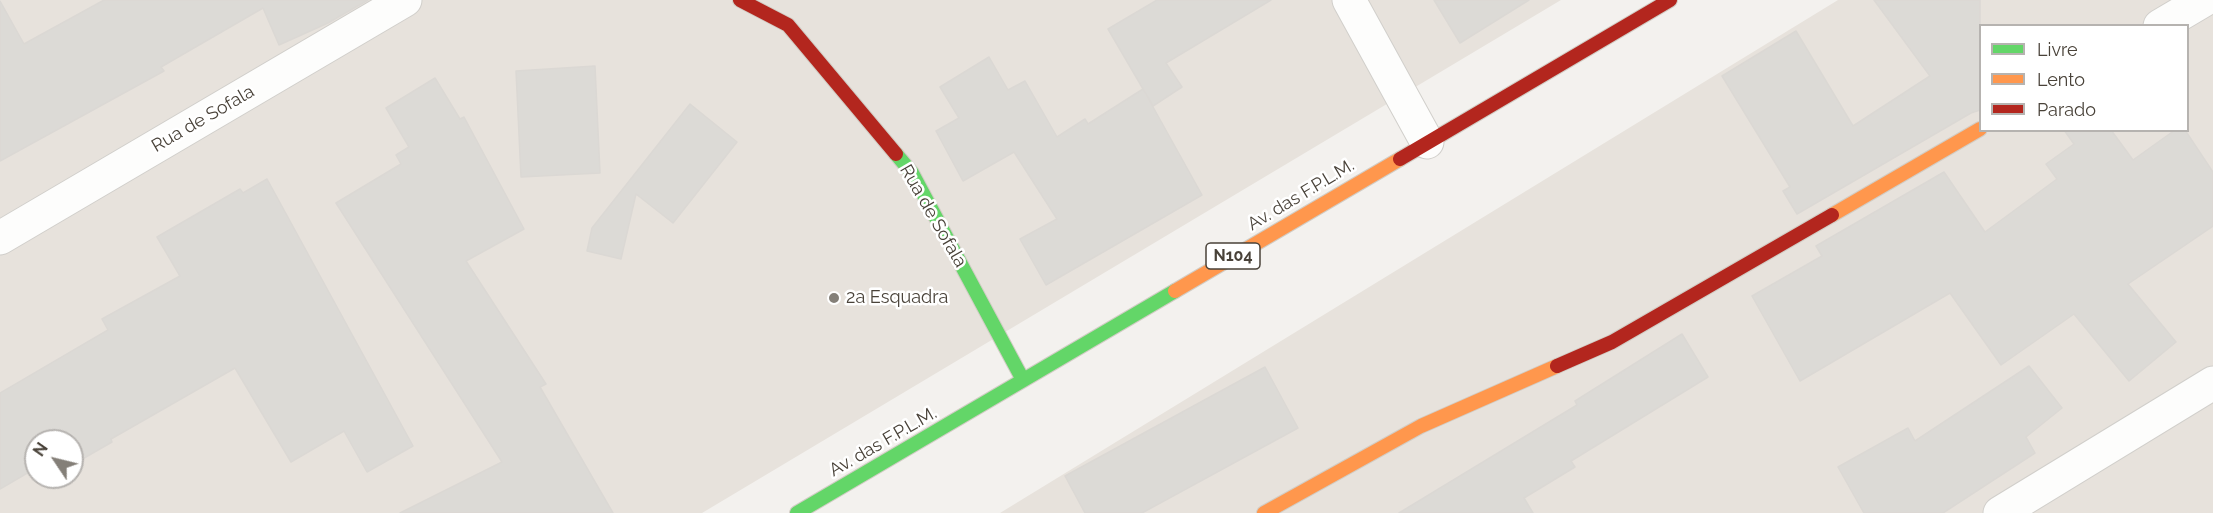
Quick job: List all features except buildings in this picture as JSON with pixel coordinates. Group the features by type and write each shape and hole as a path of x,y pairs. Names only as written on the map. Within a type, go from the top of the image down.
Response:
{"street":[{"name":"Rua de Sofala","path":"0,238 405,0"},
{"name":"Rua de Sofala","path":"740,0 788,25 912,173 1023,380"},
{"path":"1348,0 1427,142"},
{"name":"Av. das F.P.L.M.","path":"796,513 1670,0"},
{"path":"2163,24 2204,0"},
{"path":"1264,513 1421,426 1612,342 1979,130"},
{"path":"2000,513 2213,383"}],"shaded area":[{"path":"0,0 1561,0 702,513 0,513"},
{"path":"1838,0 2213,0 2213,513 1000,513"}],"traffic: fast":[{"path":"896,154 912,173 1023,380"},
{"path":"797,513 1175,291"}],"traffic: slow":[{"path":"1832,215 1979,130"},
{"path":"1175,291 1400,159"},
{"path":"1264,513 1421,426 1557,366"}],"traffic: jam":[{"path":"740,0 788,25 896,154"},
{"path":"1400,159 1670,0"},
{"path":"1557,366 1612,342 1832,215"}],"place":[{"name":"2a Esquadra","path":"834,298"}]}
